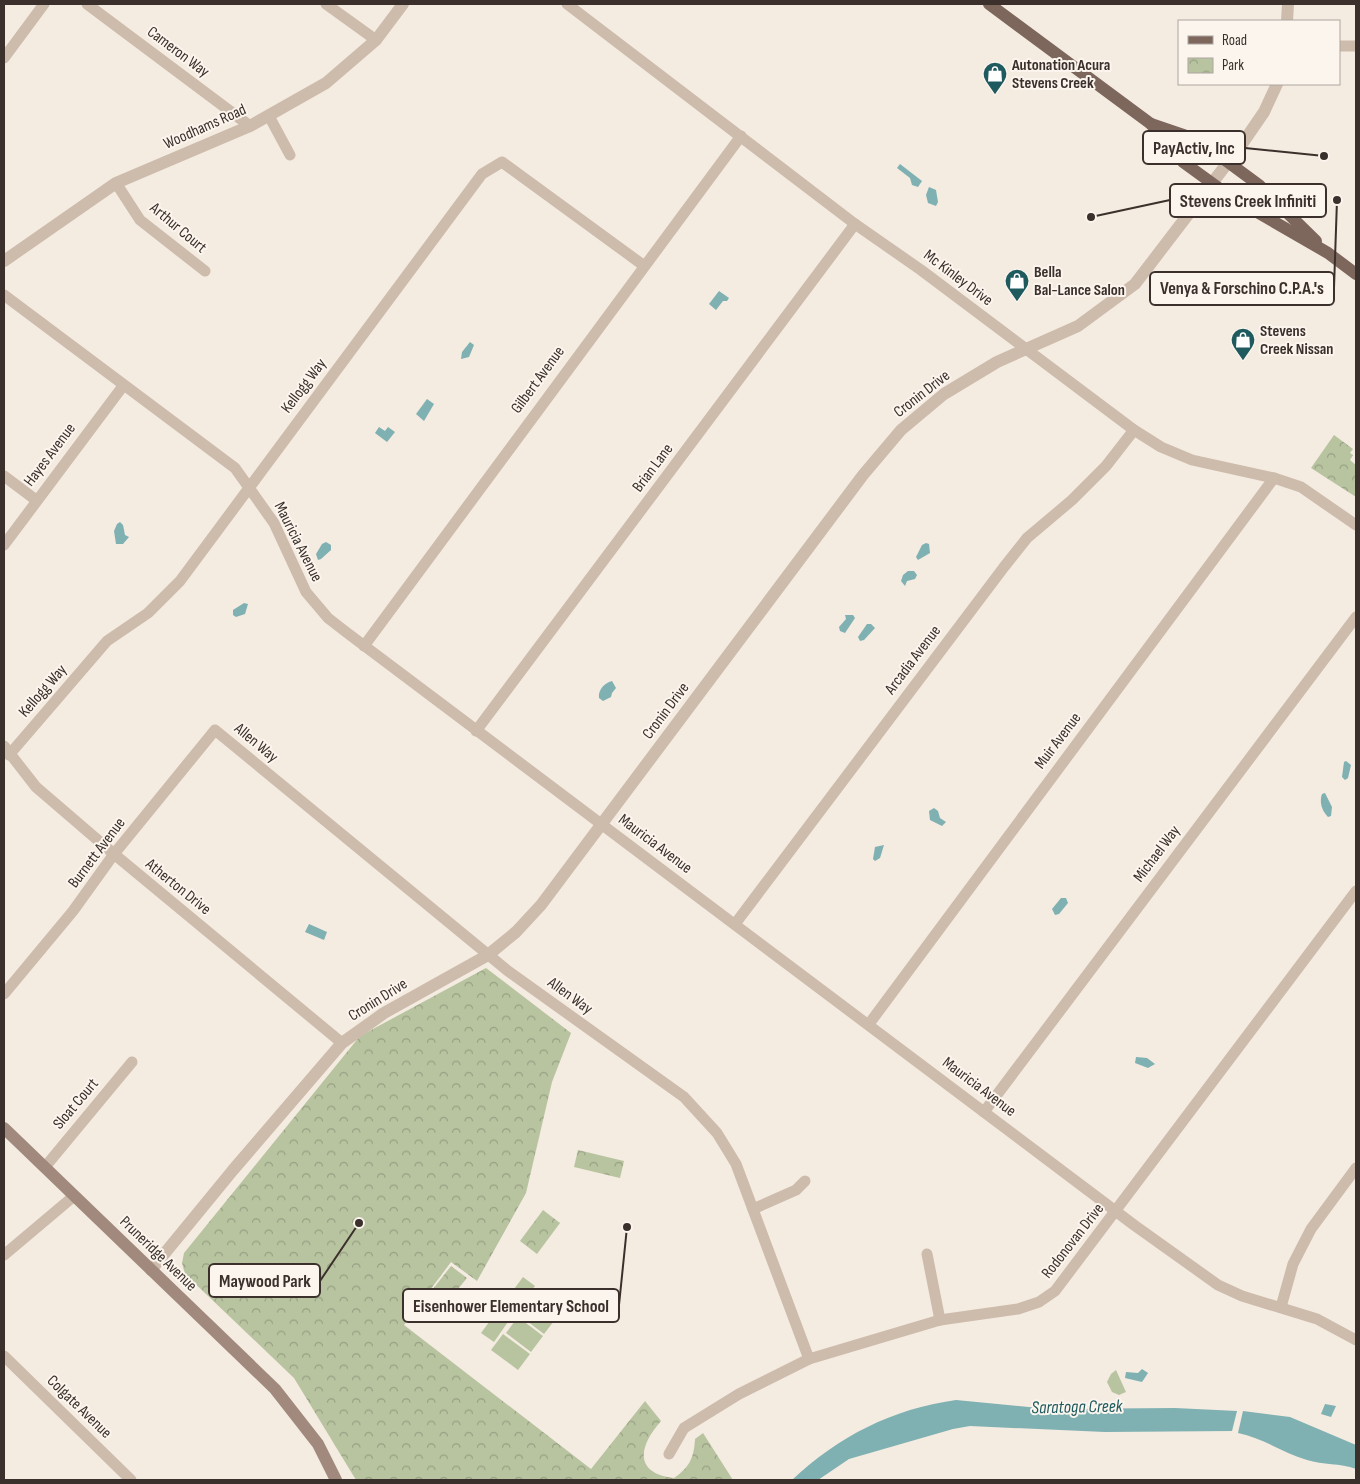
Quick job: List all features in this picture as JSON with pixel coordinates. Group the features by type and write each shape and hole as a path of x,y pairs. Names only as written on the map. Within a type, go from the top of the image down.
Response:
{"main road":[{"path":"989,4 1151,124 1183,162 1243,206 1328,253"},
{"path":"1151,124 1198,140 1259,185 1328,253 1356,274"},
{"name":"Pruneridge Avenue","path":"4,1128 275,1389 318,1444 336,1480"}],"street":[{"path":"4,58 44,4"},
{"name":"Cameron Way","path":"87,4 250,126"},
{"path":"326,4 376,40"},
{"name":"Woodhams Road","path":"4,261 116,183 250,126 326,83 376,40 403,4"},
{"name":"Mc Kinley Drive","path":"567,4 855,224 1134,430 1162,447 1192,460 1274,478 1301,487 1356,525"},
{"path":"1287,20 1288,4"},
{"path":"1340,46 1356,46"},
{"name":"Cronin Drive","path":"151,1270 233,1170 342,1043 384,1013 488,955 516,932 541,905 863,475 900,430 944,394 997,362 1078,326 1135,284 1213,184 1264,112 1277,85"},
{"path":"269,116 290,155"},
{"name":"Gilbert Avenue","path":"364,646 643,265 741,136"},
{"name":"Kellogg Way","path":"6,750 107,641 148,613 180,581 482,174 502,162 643,265"},
{"name":"Arthur Court","path":"116,183 140,220 205,271"},
{"name":"Brian Lane","path":"476,731 855,224"},
{"name":"Mauricia Avenue","path":"4,295 123,386 235,468 274,523 306,592 328,618 364,646 1116,1211 1218,1285 1242,1296 1318,1319 1356,1340"},
{"name":"Hayes Avenue","path":"4,545 123,386"},
{"name":"Arcadia Avenue","path":"735,924 1009,560 1027,538 1072,500 1099,473 1134,430"},
{"path":"4,476 36,500"},
{"name":"Muir Avenue","path":"869,1024 1274,478"},
{"name":"Michael Way","path":"984,1112 1356,617"},
{"name":"Burnett Avenue","path":"4,994 73,911 114,854 215,730"},
{"name":"Allen Way","path":"215,730 488,955 684,1098 717,1133 736,1164 809,1359"},
{"name":"Atherton Drive","path":"6,750 36,787 342,1043"},
{"name":"Rodonovan Drive","path":"669,1454 684,1428 739,1394 809,1359 940,1320 1018,1309 1039,1302 1056,1291 1356,891"},
{"name":"Sloat Court","path":"45,1167 132,1062"},
{"path":"1281,1307 1293,1264 1311,1229 1356,1168"},
{"path":"753,1209 796,1190 805,1181"},
{"path":"4,1255 74,1196"},
{"path":"927,1254 940,1320"},
{"name":"Colgate Avenue","path":"4,1356 131,1480"}],"green space":[{"path":"1334,435 1353,449 1350,453 1353,455 1350,460 1356,465 1356,497 1311,468"},
{"path":"486,968 571,1033 552,1082 526,1193 477,1281 451,1262 404,1325 591,1469 645,1401 661,1421 648,1440 645,1449 644,1457 646,1464 652,1470 661,1475 674,1478 687,1466 694,1451 695,1439 703,1433 733,1480 356,1480 294,1378 185,1274 182,1263 184,1253 360,1036"},
{"path":"578,1150 624,1161 620,1178 574,1167"},
{"path":"543,1210 560,1223 537,1254 520,1241"},
{"path":"451,1266 467,1278 453,1295 464,1304 456,1315 429,1294"},
{"path":"523,1277 535,1286 518,1309 506,1300"},
{"path":"532,1298 557,1317 544,1334 519,1315"},
{"path":"498,1310 510,1319 494,1342 481,1333"},
{"path":"518,1317 543,1336 531,1352 506,1333"},
{"path":"503,1334 530,1354 518,1370 491,1350"},
{"path":"1116,1370 1126,1392 1119,1395 1112,1392 1107,1382 1111,1374"}],"water":[{"path":"900,164 922,181 918,187 912,185 910,178 897,168"},
{"path":"929,187 936,190 938,202 936,206 928,203 926,195"},
{"path":"719,291 729,298 727,301 723,301 716,310 709,304"},
{"path":"470,342 474,345 469,357 461,359 462,352"},
{"path":"427,399 434,404 424,421 416,414"},
{"path":"379,427 385,431 388,427 395,432 387,442 375,433"},
{"path":"120,522 123,525 125,535 129,537 123,544 116,544 114,531"},
{"path":"326,542 331,545 331,550 318,560 316,554 322,544"},
{"path":"929,544 930,553 918,560 916,557 922,545"},
{"path":"908,571 914,571 917,575 915,579 907,581 905,586 901,581 903,575"},
{"path":"244,603 248,604 245,614 236,617 233,615 233,610"},
{"path":"845,615 853,615 855,618 845,633 840,631 839,627 846,619"},
{"path":"867,624 871,624 875,628 864,640 860,641 858,637"},
{"path":"612,681 616,688 611,697 603,701 599,698 602,687"},
{"path":"1346,761 1351,765 1348,778 1345,780 1342,777 1344,762"},
{"path":"1325,793 1332,807 1331,816 1328,817 1321,803 1322,794"},
{"path":"934,808 938,811 940,818 946,822 942,826 930,820 929,811"},
{"path":"884,845 880,858 875,861 873,859 875,847"},
{"path":"1061,898 1066,898 1068,903 1059,914 1055,915 1052,909"},
{"path":"309,924 327,932 324,940 305,932"},
{"path":"1136,1057 1147,1058 1155,1064 1148,1068 1135,1063"},
{"path":"1142,1369 1148,1373 1142,1382 1125,1378 1126,1372 1138,1373"},
{"path":"956,1400 1049,1409 1175,1408 1237,1411 1232,1431 1105,1432 970,1426 953,1429 849,1459 818,1480 792,1480 828,1450 868,1427 910,1410"},
{"path":"1325,1404 1336,1406 1331,1417 1321,1414"},
{"path":"1243,1411 1290,1417 1356,1445 1356,1469 1307,1460 1256,1438 1238,1433"}],"place":[{"name":"Autonation Acura Stevens Creek","path":"995,95"},
{"name":"PayActiv, Inc","path":"1324,156"},
{"name":"Venya & Forschino C.P.A.'s","path":"1337,200"},
{"name":"Stevens Creek Infiniti","path":"1091,217"},
{"name":"Bella Bal-Lance Salon","path":"1017,302"},
{"name":"Stevens Creek Nissan","path":"1243,361"},
{"name":"Maywood Park","path":"359,1223"},
{"name":"Eisenhower Elementary School","path":"627,1227"}],"water label":[{"name":"Saratoga Creek","path":"1077,1407"}]}
